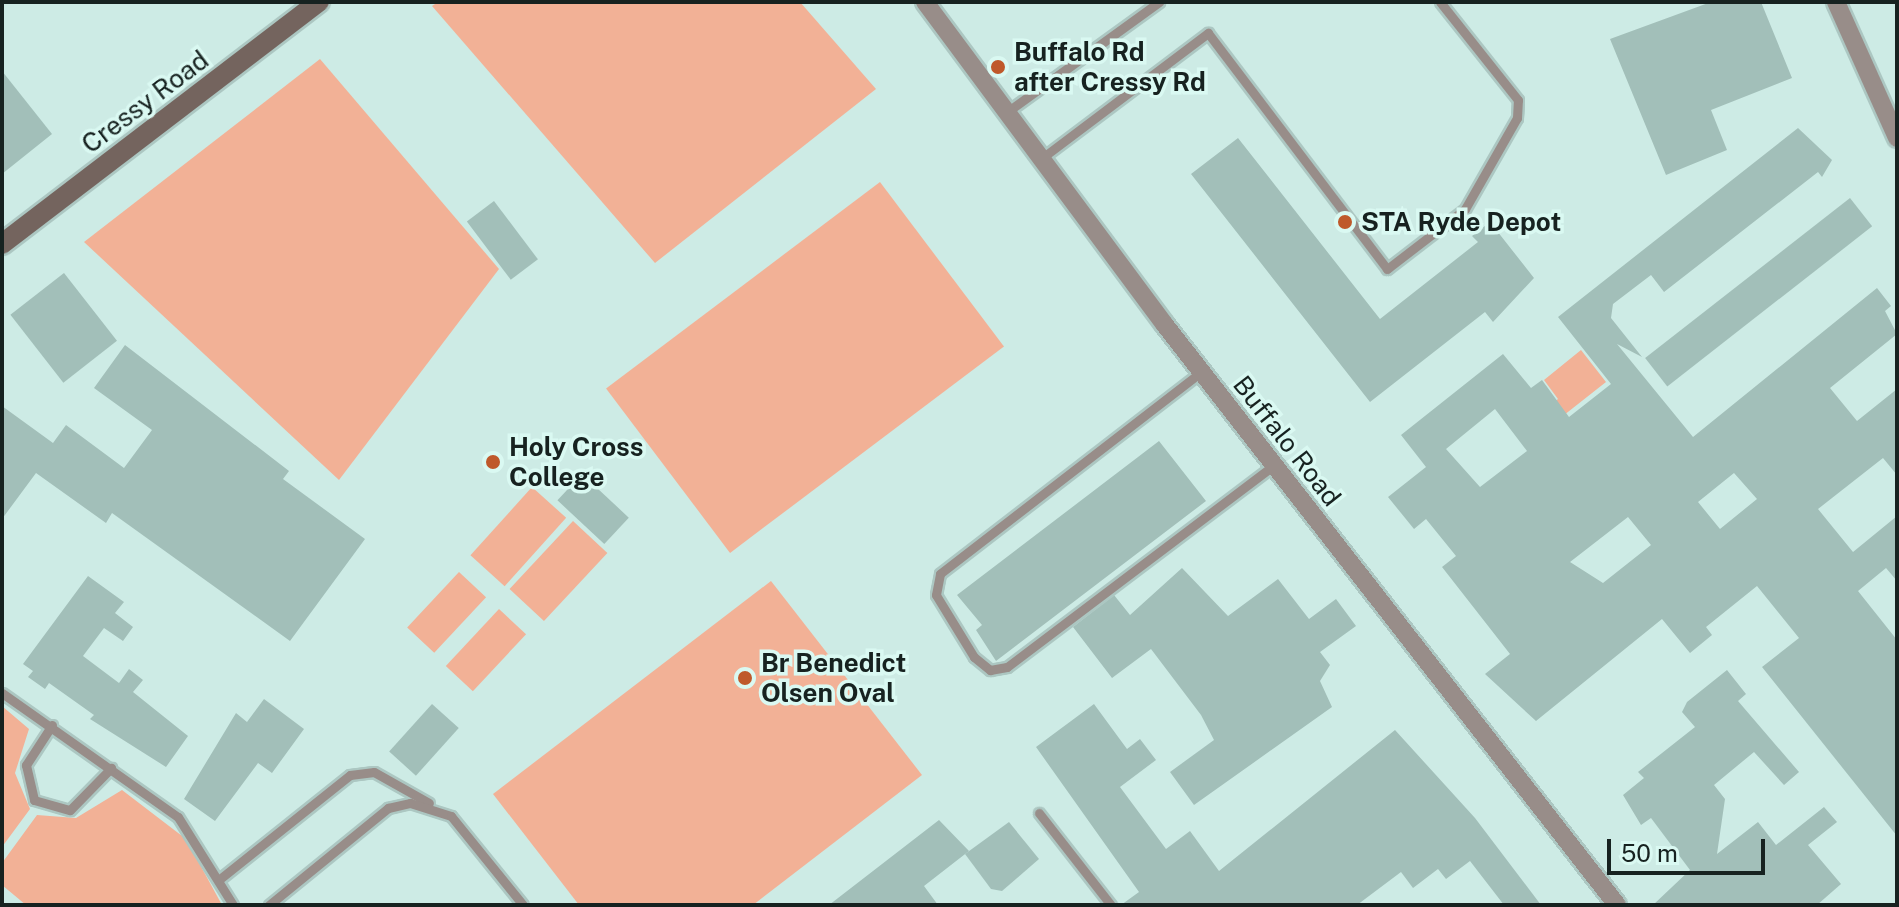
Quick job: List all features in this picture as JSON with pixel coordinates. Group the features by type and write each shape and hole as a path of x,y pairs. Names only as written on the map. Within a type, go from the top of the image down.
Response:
{"street":[{"name":"Cressy Road","path":"2,244 319,2"},
{"name":"Buffalo Road","path":"925,2 1273,466 1617,905"},
{"path":"1836,2 1897,138"}],"lane":[{"path":"1007,112 1159,2"},
{"path":"1042,158 1208,33 1387,269 1465,209 1517,118 1518,100 1440,2"},
{"path":"1201,372 940,574 936,595 974,657 990,670 1007,667 1273,466"},
{"path":"2,693 52,725 178,817 221,878 233,905"},
{"path":"52,725 26,765 34,800 70,810 111,768"},
{"path":"221,878 358,772 382,775 441,810 523,905"},
{"path":"269,905 388,808 420,803 441,810"},
{"path":"1039,813 1111,905"}],"shaded area":[{"path":"438,2 800,2 876,89 655,263 432,6"},
{"path":"320,59 499,269 339,480 84,242"},
{"path":"880,182 1004,347 730,553 606,388"},
{"path":"1581,350 1606,382 1526,445 1516,432 1558,399 1544,380"},
{"path":"532,487 566,518 505,586 470,555"},
{"path":"573,521 607,553 544,621 510,589"},
{"path":"459,572 486,597 434,653 407,628"},
{"name":"Br Benedict Olsen Oval","path":"771,581 922,775 753,905 579,905 493,794"},
{"path":"499,609 526,634 473,691 446,666"},
{"path":"2,706 29,729 15,773 30,809 2,847"},
{"path":"122,790 186,839 222,905 26,905 2,885 2,863 37,815 76,818"}],"building":[{"path":"1711,2 1761,2 1792,78 1711,110 1727,150 1666,175 1610,39"},
{"path":"2,71 52,134 2,174"},
{"path":"1798,128 1832,160 1822,177 1818,172 1664,292 1651,275 1613,304 1611,318 1642,357 1617,344 1693,437 1877,288 1891,306 1885,311 1897,334 1830,388 1857,421 1897,389 1897,475 1883,458 1818,509 1853,552 1897,516 1897,581 1886,568 1858,591 1897,640 1897,836 1762,667 1799,638 1757,586 1706,627 1712,635 1690,653 1662,619 1536,721 1485,674 1510,654 1442,567 1456,556 1426,519 1414,529 1388,497 1426,467 1401,435 1503,354 1531,388 1542,380 1569,417 1611,384 1558,317","holes":["1495,409 1527,451 1480,487 1446,449","1734,473 1757,499 1720,529 1698,502","1628,517 1651,545 1603,583 1570,562"]},
{"path":"1238,138 1380,319 1478,242 1472,236 1490,222 1534,278 1493,322 1485,312 1370,402 1191,174"},
{"path":"1850,198 1872,226 1667,386 1645,358"},
{"path":"494,201 538,259 511,280 467,221"},
{"path":"64,273 117,341 63,383 10,315"},
{"path":"125,345 289,471 283,479 365,539 290,641 112,513 106,523 36,473 2,519 2,406 53,443 66,425 124,468 152,430 94,388"},
{"path":"1159,441 1206,501 996,661 976,630 982,625 957,595"},
{"path":"582,474 629,518 604,544 557,500"},
{"path":"1182,568 1228,616 1278,579 1309,619 1336,599 1356,626 1320,652 1330,665 1320,681 1332,707 1194,805 1170,772 1214,740 1201,715 1151,649 1112,678 1073,627 1114,595 1130,615"},
{"path":"88,576 124,602 115,613 133,627 123,641 104,628 83,656 119,683 129,669 143,680 133,692 188,736 166,767 90,719 94,715 49,683 45,689 28,677 33,671 23,664"},
{"path":"1727,670 1746,694 1738,701 1799,772 1784,785 1754,752 1714,785 1725,799 1717,854 1758,822 1776,845 1824,807 1837,822 1808,845 1841,884 1817,905 1653,905 1690,870 1651,818 1641,825 1623,795 1644,778 1638,772 1695,727 1682,712 1687,702"},
{"path":"264,699 304,729 272,773 258,763 215,821 184,799 236,713 247,722"},
{"path":"432,704 459,728 416,776 389,752"},
{"path":"1094,704 1127,749 1140,739 1156,760 1120,787 1166,849 1190,831 1219,871 1395,730 1475,818 1541,905 1504,905 1470,861 1446,879 1438,869 1413,888 1401,872 1357,905 1121,905 1139,892 1036,747"},
{"path":"939,820 969,851 924,886 938,905 829,905"},
{"path":"1009,822 1039,859 1002,891 991,889 965,854"}],"place":[{"name":"Buffalo Rd after Cressy Rd","path":"998,67"},
{"name":"STA Ryde Depot","path":"1345,222"},
{"name":"Holy Cross College","path":"493,462"},
{"name":"Br Benedict Olsen Oval","path":"745,678"}]}
